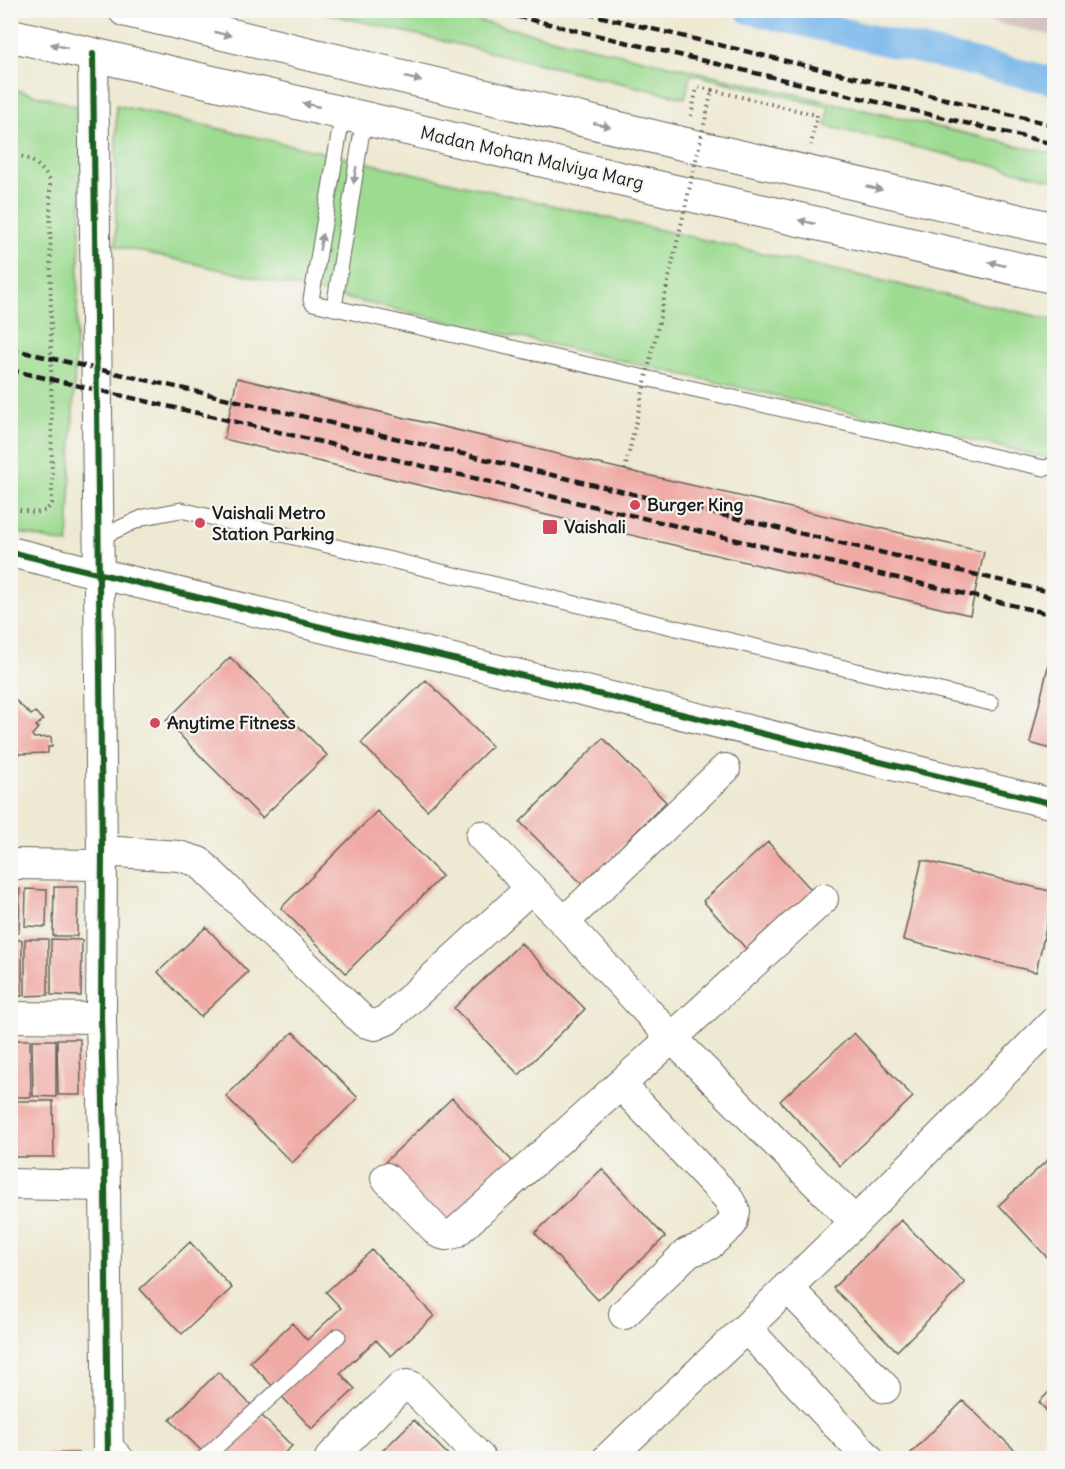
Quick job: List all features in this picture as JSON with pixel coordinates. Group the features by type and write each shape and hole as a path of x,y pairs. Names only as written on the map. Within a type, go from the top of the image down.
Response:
{"main road":[{"path":"125,10 684,144 1054,229"},
{"name":"Madan Mohan Malviya Marg","path":"10,35 684,194 1054,277"}],"street":[{"path":"93,54 102,858 101,1018 108,1448"},
{"path":"10,552 1054,804"},
{"path":"564,922 725,769"},
{"path":"481,836 672,1038 855,1222"},
{"path":"10,864 179,856 199,862 364,1022 375,1025 387,1020 531,888"},
{"path":"386,1178 439,1233 446,1235 455,1233 824,899"},
{"path":"10,1017 101,1018"},
{"path":"608,1458 855,1222 1054,1022"},
{"path":"621,1084 728,1198 735,1210 732,1224 709,1245 687,1253 624,1314"},
{"path":"10,1184 105,1186"},
{"path":"787,1287 885,1388"},
{"path":"746,1328 868,1458"},
{"path":"330,1458 401,1387 407,1385 411,1386 480,1458"}],"lane":[{"path":"334,308 353,115"},
{"path":"353,115 311,300 313,303 1044,468 1054,463"},
{"path":"99,538 144,517 181,510 991,703"},
{"path":"204,1458 338,1336"},
{"path":"108,1448 128,1458"}],"path":[{"path":"697,87 817,115"},
{"path":"625,470 712,90"},
{"path":"10,153 27,157 40,166 50,180 52,503 47,510 35,513 10,508"}],"shaded area":[{"path":"944,11 1054,11 1054,36"}],"green space":[{"path":"316,11 435,11 1054,154 1054,180 826,126 829,107 691,74 685,98"},
{"path":"10,88 85,108 68,544 11,531"},
{"path":"116,105 1054,320 1054,460 116,246"}],"building":[{"name":"Vaishali","path":"237,378 984,552 970,615 224,439"},
{"path":"1054,641 1054,750 1030,743"},
{"path":"230,657 327,755 262,818 166,721"},
{"path":"426,680 492,746 427,810 361,743"},
{"path":"10,695 31,715 35,712 43,720 36,726 38,728 32,735 34,738 51,737 52,747 48,747 48,753 18,754 18,749 15,749 10,753"},
{"path":"603,738 666,802 583,885 520,822"},
{"path":"377,811 442,876 346,973 281,908"},
{"path":"768,842 815,894 750,953 703,901"},
{"path":"922,860 1054,892 1036,972 903,940"},
{"path":"54,887 78,887 77,936 53,936"},
{"path":"10,889 20,889 19,933 10,932"},
{"path":"26,889 47,890 46,927 25,926"},
{"path":"206,927 248,972 200,1017 158,972"},
{"path":"25,939 48,939 48,995 25,996"},
{"path":"51,939 82,940 81,996 51,995"},
{"path":"10,940 22,940 22,996 10,996"},
{"path":"521,943 585,1009 519,1075 454,1008"},
{"path":"293,1032 358,1098 292,1163 226,1096"},
{"path":"854,1033 913,1097 840,1166 780,1101"},
{"path":"57,1039 80,1039 81,1095 58,1095"},
{"path":"10,1040 30,1040 31,1097 10,1097"},
{"path":"32,1040 56,1040 56,1097 33,1096"},
{"path":"452,1098 517,1166 449,1230 385,1162"},
{"path":"10,1101 53,1101 54,1157 10,1157"},
{"path":"1054,1154 1054,1265 999,1205"},
{"path":"602,1169 665,1237 598,1300 535,1233"},
{"path":"901,1220 965,1283 897,1351 833,1288"},
{"path":"190,1242 232,1288 182,1334 140,1289"},
{"path":"372,1250 434,1316 391,1356 376,1340 340,1373 355,1389 312,1429 250,1362 292,1323 307,1340 341,1308 326,1292"},
{"path":"218,1372 292,1446 279,1458 209,1458 170,1420"},
{"path":"1054,1387 1054,1419 1039,1402"},
{"path":"963,1401 1023,1458 906,1458"},
{"path":"414,1420 451,1458 375,1458"},
{"path":"10,1452 20,1452 20,1458 10,1458"},
{"path":"79,1453 79,1458 25,1458 25,1454"}],"waterway":[{"path":"749,10 1054,81"}],"railway":[{"path":"490,10 1054,144"},
{"path":"573,10 1054,125"},
{"path":"10,349 1054,593"},
{"path":"10,370 1054,615"}],"cycle path":[{"path":"93,54 102,851 101,1018 108,1458"},
{"path":"10,552 1054,804"}],"place":[{"name":"Burger King","path":"635,505"},
{"name":"Vaishali Metro Station Parking","path":"200,523"},
{"name":"Vaishali","path":"550,527"},
{"name":"Anytime Fitness","path":"155,723"}]}
